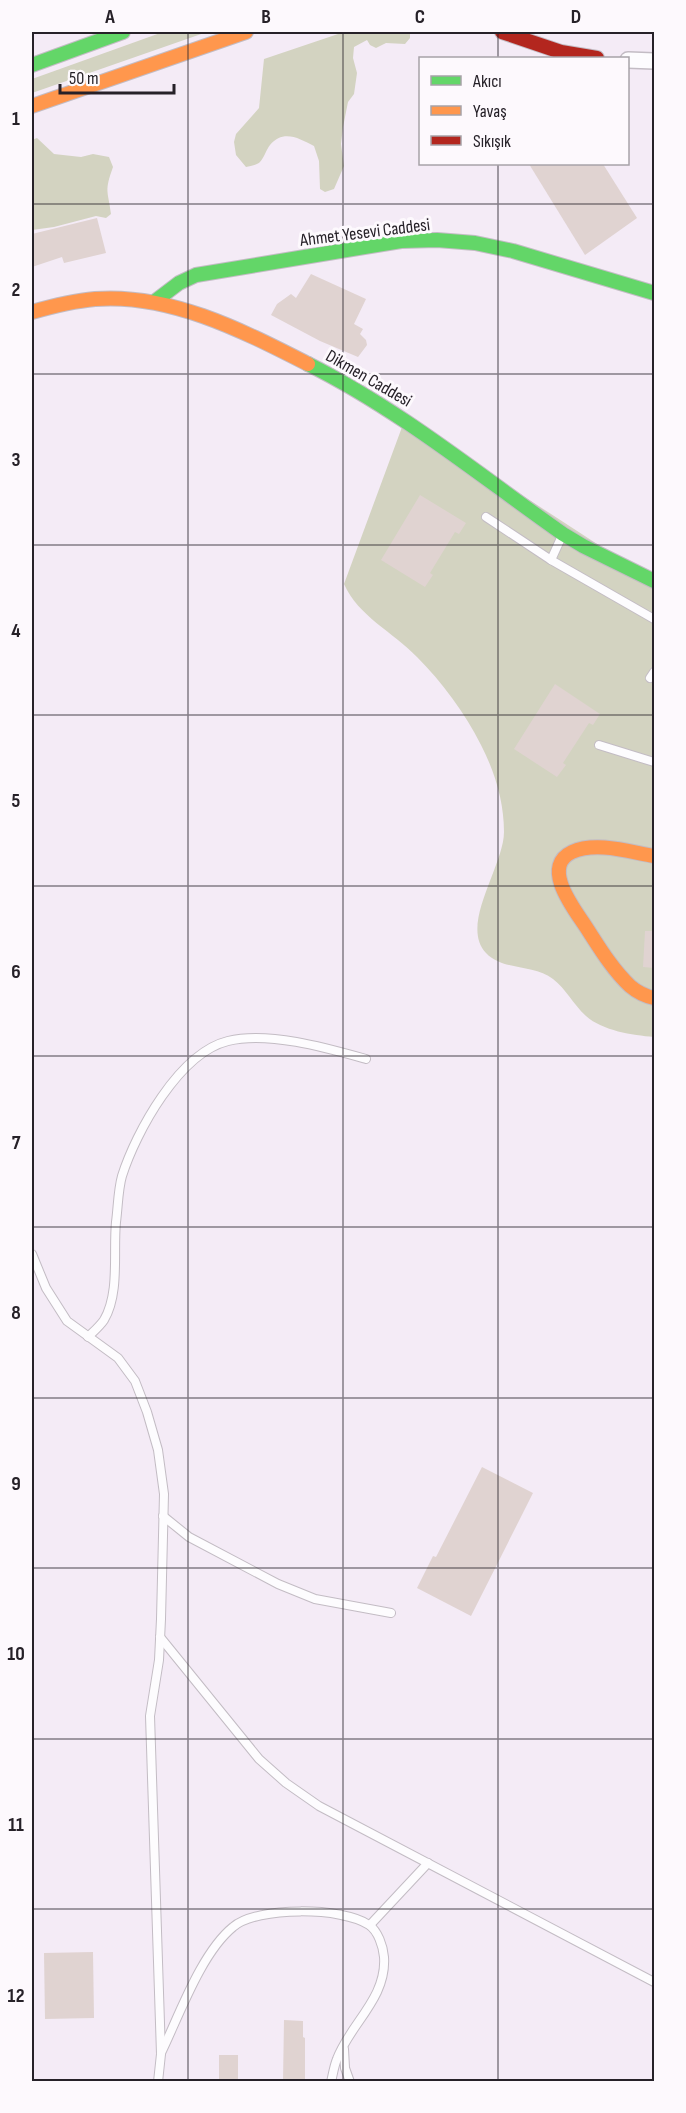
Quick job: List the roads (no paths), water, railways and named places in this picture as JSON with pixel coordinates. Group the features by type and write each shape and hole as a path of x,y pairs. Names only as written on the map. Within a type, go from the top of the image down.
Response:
{"main road":[{"path":"32,65 123,32"},
{"path":"33,106 246,32"},
{"path":"502,32 582,57"},
{"name":"Ahmet Yesevi Caddesi","path":"154,302 179,283 196,275 213,271 401,241 437,240 475,243 513,251 654,293"},
{"name":"Dikmen Caddesi","path":"32,312 74,302 105,298 154,302 205,315 240,330 355,388 405,419 563,534 654,581"},
{"path":"654,856 604,849 580,850 566,856 560,865 560,879 565,895 614,968 627,984 645,997 654,998"}],"street":[{"path":"629,60 654,61"}],"lane":[{"path":"486,517 550,560 654,619"},
{"path":"550,560 563,534"},
{"path":"599,745 654,762"},
{"path":"88,1337 103,1321 110,1305 115,1272 116,1225 122,1178 141,1131 166,1089 184,1068 210,1047 248,1038 318,1045 366,1059"},
{"path":"32,1254 46,1288 67,1321 118,1358 135,1381 158,1450 164,1494 160,1637 150,1716 161,2055 158,2082"},
{"path":"163,1516 189,1538 278,1584 315,1599 391,1613"},
{"path":"160,1637 259,1759 286,1783 319,1806 654,1982"},
{"path":"370,1926 428,1863"},
{"path":"161,2055 198,1975 216,1943 234,1925 261,1914 318,1911 348,1916 370,1926 380,1938 384,1957 383,1978 370,2005 337,2059 332,2082"},
{"path":"344,2047 345,2068 350,2082"}]}
